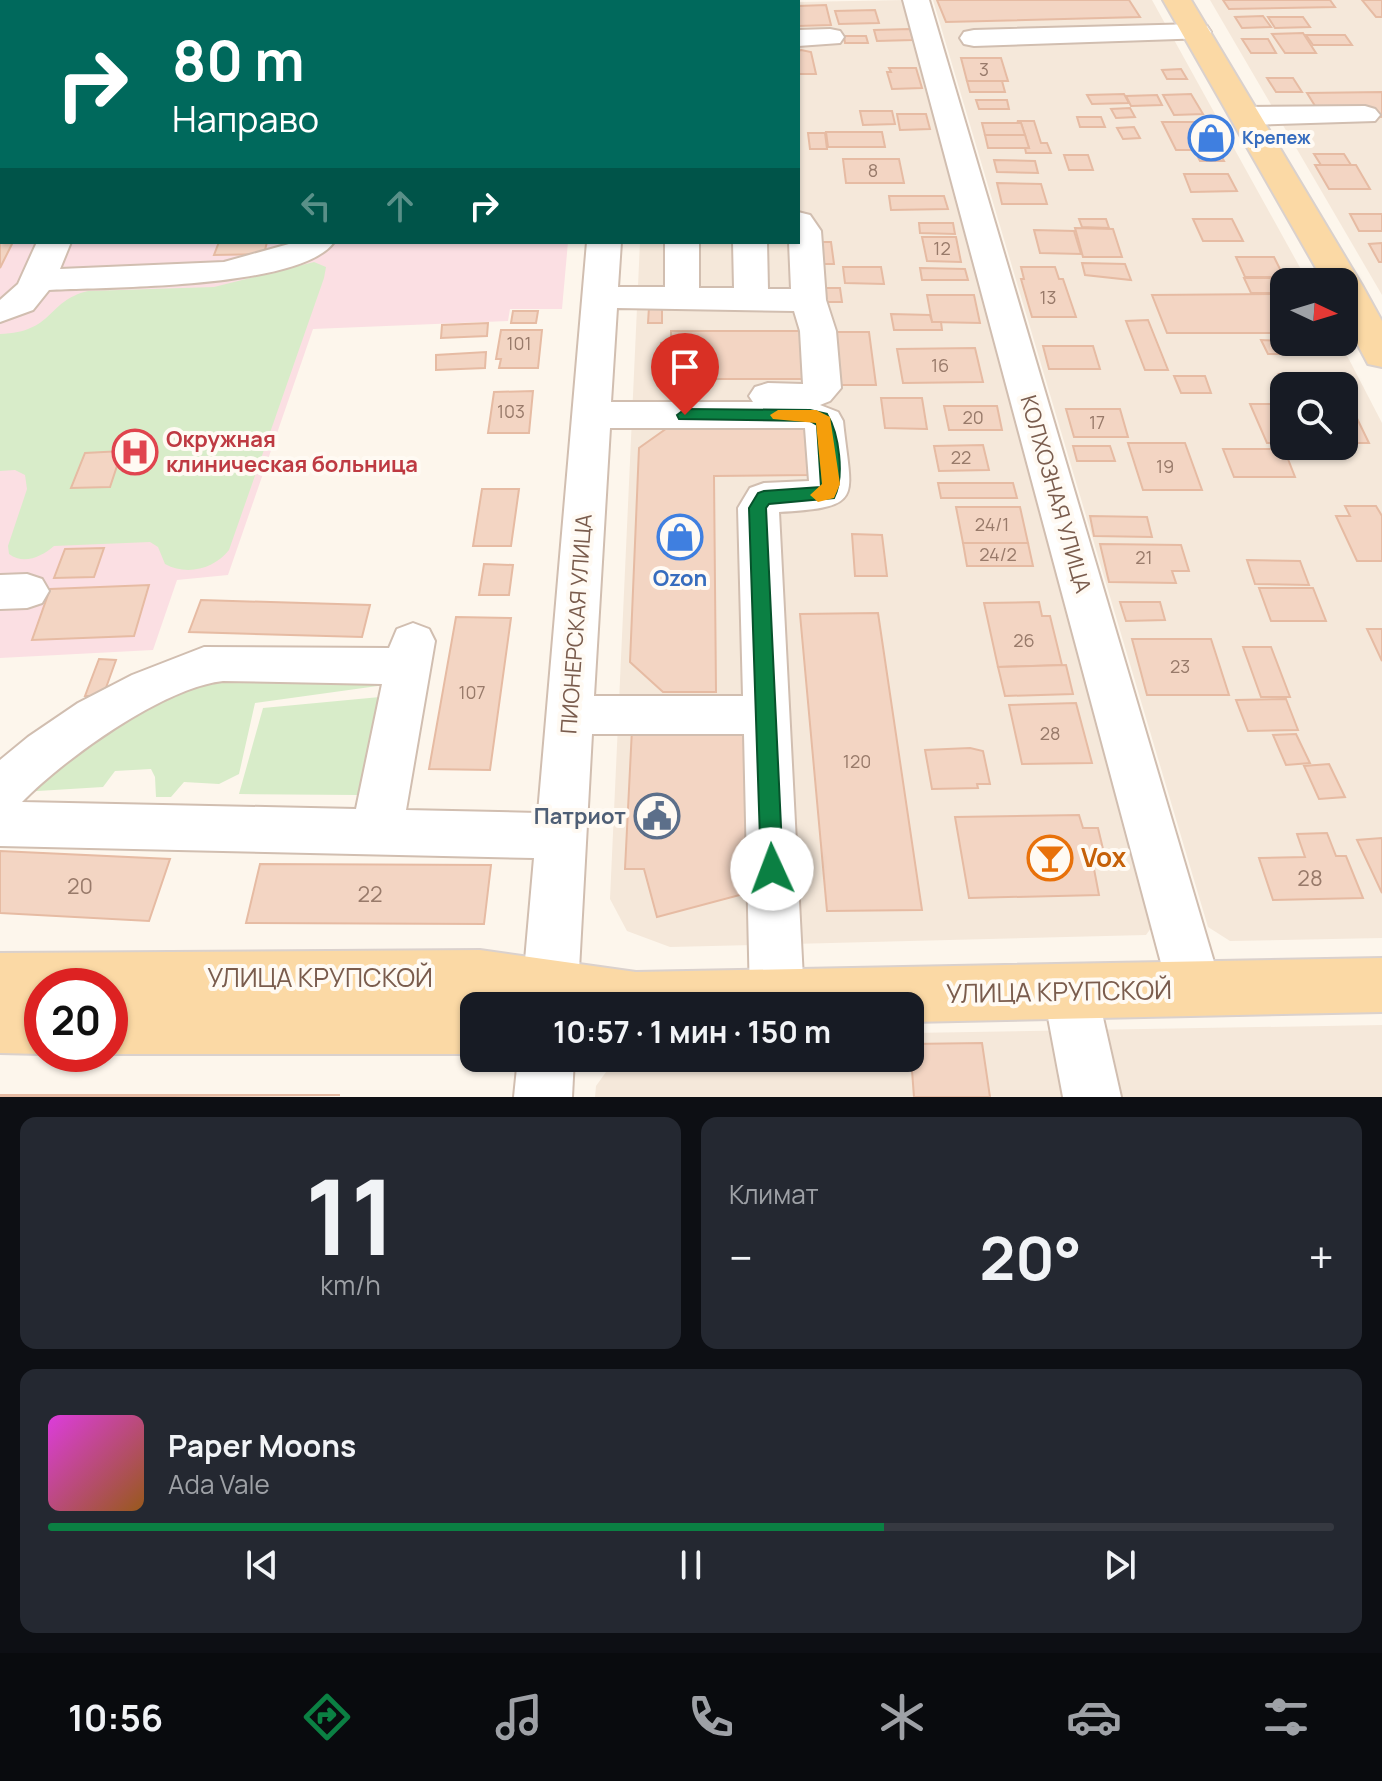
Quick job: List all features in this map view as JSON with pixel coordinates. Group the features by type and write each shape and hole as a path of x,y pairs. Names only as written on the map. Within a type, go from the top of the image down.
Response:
{"main road":[{"path":"1177,0 1334,268"},
{"path":"1358,311 1382,355"},
{"name":"УЛИЦА КРУПСКОЙ","path":"0,980 480,977 548,992"},
{"name":"УЛИЦА КРУПСКОЙ","path":"924,994 1382,985"},
{"path":"0,1024 24,1025"},
{"name":"УЛИЦА КРУПСКОЙ","path":"128,1025 460,1025"}],"street":[{"name":"КОЛХОЗНАЯ УЛИЦА","path":"916,0 1195,989"},
{"path":"974,38 1197,32"},
{"path":"800,38 830,37"},
{"path":"1247,116 1365,115"},
{"path":"592,405 815,395 822,388 818,331 809,300 805,231 800,225"},
{"path":"0,311 21,305 37,280 53,244"},
{"path":"37,280 214,273 305,251 314,244"},
{"name":"ПИОНЕРСКАЯ УЛИЦА","path":"583,992 561,836 604,244"},
{"path":"682,244 682,298"},
{"path":"750,244 751,299"},
{"path":"600,297 809,300"},
{"path":"592,405 810,415 824,421 831,484 827,493 764,498 758,508 777,992"},
{"path":"0,792 35,757 91,719 204,665 410,654 377,831"},
{"path":"570,715 767,715"},
{"path":"0,824 561,836"},
{"path":"1070,991 1092,1097"},
{"path":"543,1097 545,1072"}],"shaded area":[{"path":"907,0 1154,924 1146,935 670,947 627,931 610,899 640,244 800,244 800,2"},
{"path":"933,0 1152,0 1300,268 1270,268 1270,356 1347,356 1356,372 1270,372 1270,460 1358,460 1358,377 1382,423 1382,938 1230,941 1208,927"},
{"path":"1210,0 1382,0 1382,295"},
{"name":"Окружная клиническая больница","path":"0,244 568,244 562,309 510,309 508,321 313,329 228,575 177,580 153,650 0,658"},
{"path":"1382,1025 1382,1097 595,1097 596,1086 606,1072 924,1072 924,1033"}],"green space":[{"path":"314,262 326,267 324,278 229,550 223,557 200,569 182,570 165,564 158,547 150,542 54,546 26,559 9,554 8,546 27,489 25,475 15,470 0,471 0,334 31,328 64,302 88,291 214,287"},
{"path":"190,675 392,684 255,703 239,774 219,784 184,782 171,797 156,797 155,777 151,769 115,771 103,787 5,793"},
{"path":"380,697 359,795 239,794 263,708"}],"building":[{"path":"937,0 1129,0 1140,17 946,22"},
{"path":"1223,0 1330,0 1335,7 1229,9"},
{"path":"1362,0 1382,0 1382,17 1376,17"},
{"path":"826,5 831,25 800,26 800,6"},
{"path":"875,10 879,23 839,24 835,11"},
{"path":"1263,16 1271,27 1242,28 1235,17"},
{"path":"1268,17 1303,17 1310,27 1275,28"},
{"path":"910,29 913,40 877,41 874,30"},
{"path":"1303,33 1316,53 1285,53 1272,34"},
{"path":"1306,35 1345,35 1352,45 1313,45"},
{"path":"844,36 866,36 868,43 845,43"},
{"path":"1242,39 1268,39 1276,53 1251,53"},
{"path":"800,50 811,52 816,74 800,74"},
{"path":"961,58 1001,58 1008,81 967,81"},
{"path":"889,68 916,68 922,88 892,89 887,72 891,72"},
{"path":"1181,69 1187,79 1167,79 1162,70"},
{"path":"1267,78 1293,78 1302,92 1276,92"},
{"path":"967,81 1002,81 1005,92 970,92"},
{"path":"1382,92 1382,117 1317,109 1307,93"},
{"path":"1124,94 1129,103 1092,104 1087,95"},
{"path":"1191,94 1203,114 1174,115 1163,95"},
{"path":"1157,95 1162,105 1131,106 1126,96"},
{"path":"976,100 1007,100 1009,109 979,109"},
{"path":"1130,108 1135,117 1116,118 1111,109"},
{"path":"860,111 892,111 895,124 863,125"},
{"path":"897,114 926,114 930,129 900,130"},
{"path":"1077,117 1101,117 1105,127 1080,127"},
{"path":"1017,121 1034,121 1041,143 1047,143 1051,153 1026,153 1025,148 1029,148 1021,123"},
{"path":"1162,122 1207,122 1222,150 1176,150"},
{"path":"982,123 1021,123 1025,135 985,135"},
{"path":"1134,127 1140,138 1123,139 1117,128"},
{"path":"826,132 882,132 885,147 828,147"},
{"path":"808,133 825,133 827,149 810,149"},
{"path":"985,135 1025,135 1029,148 988,148"},
{"path":"1218,150 1224,161 1200,161 1195,151"},
{"path":"1314,154 1344,154 1351,165 1321,165"},
{"path":"1064,155 1088,155 1093,170 1069,170"},
{"path":"843,159 899,159 904,183 846,183"},
{"path":"994,160 1035,161 1038,173 997,172"},
{"path":"1315,165 1356,165 1370,189 1329,189"},
{"path":"1184,174 1228,174 1237,191 1191,192"},
{"path":"997,183 1041,184 1047,204 1002,204"},
{"path":"889,196 944,196 948,209 891,210"},
{"path":"1350,214 1382,214 1382,231 1359,231"},
{"path":"1079,219 1106,219 1109,228 1082,227"},
{"path":"1193,219 1232,219 1243,241 1203,241"},
{"path":"919,223 953,223 955,234 920,233"},
{"path":"1075,228 1113,229 1122,257 1083,257"},
{"path":"1034,230 1074,231 1081,254 1040,253"},
{"path":"922,237 956,237 961,262 927,261"},
{"path":"817,242 831,242 834,264 819,264"},
{"path":"1382,243 1382,262 1379,262 1369,244"},
{"path":"0,244 12,244 0,268"},
{"path":"218,244 266,244 264,254 214,255"},
{"path":"1236,257 1274,257 1280,268 1270,268 1270,277 1245,277"},
{"path":"1082,263 1125,264 1131,280 1085,275"},
{"path":"843,267 881,267 884,284 845,283"},
{"path":"1021,267 1055,267 1059,279 1063,279 1076,317 1032,317 1021,279 1024,279"},
{"path":"920,268 965,269 968,280 922,280"},
{"path":"1244,278 1270,278 1270,293 1251,293"},
{"path":"821,288 840,288 842,302 823,302"},
{"path":"1270,294 1270,333 1167,333 1152,295"},
{"path":"927,295 974,295 980,323 932,322"},
{"path":"649,307 662,307 662,323 648,323"},
{"path":"513,311 538,311 536,323 511,323"},
{"path":"891,314 930,315 932,322 941,322 942,330 894,330"},
{"path":"1148,320 1168,370 1145,370 1126,321"},
{"path":"488,323 487,336 441,338 442,325"},
{"path":"501,330 542,330 538,368 499,368 501,359 496,359"},
{"path":"671,331 801,331 804,379 669,379 669,371 659,366 661,343 671,340"},
{"path":"832,332 869,332 876,385 838,385"},
{"path":"1261,340 1270,340 1268,354"},
{"path":"1043,346 1093,346 1100,369 1049,369"},
{"path":"975,348 983,382 903,383 897,349"},
{"path":"486,352 485,368 436,370 436,355"},
{"path":"1174,376 1205,376 1211,393 1181,393"},
{"path":"533,391 529,433 488,433 494,392"},
{"path":"881,398 922,398 927,429 885,428"},
{"path":"1250,404 1270,404 1270,443 1267,443"},
{"path":"944,406 997,406 1002,430 949,430"},
{"path":"1066,409 1120,409 1128,437 1074,437"},
{"path":"1358,420 1369,443 1358,443"},
{"path":"670,426 806,426 810,475 714,476 716,692 663,692 630,662 639,448"},
{"path":"1128,443 1185,443 1202,490 1143,490"},
{"path":"983,445 989,470 939,471 934,446"},
{"path":"1073,446 1110,446 1115,461 1077,461"},
{"path":"1223,449 1270,449 1270,460 1288,460 1295,477 1234,477"},
{"path":"122,451 110,487 71,488 85,453"},
{"path":"938,483 1013,483 1017,498 941,498"},
{"path":"482,489 519,489 511,546 473,546"},
{"path":"1345,506 1376,506 1382,516 1382,561 1357,561 1336,516 1350,516"},
{"path":"956,507 1020,507 1028,543 963,543"},
{"path":"1090,516 1147,517 1152,537 1094,536"},
{"path":"852,534 882,535 887,576 855,576"},
{"path":"963,543 1028,543 1033,566 967,566"},
{"path":"1100,544 1181,545 1189,571 1172,571 1176,583 1109,582"},
{"path":"104,548 94,577 54,578 65,549"},
{"path":"1247,560 1300,561 1309,585 1255,584"},
{"path":"484,564 513,565 509,595 479,595"},
{"path":"149,585 134,636 32,640 50,589"},
{"path":"1259,588 1313,588 1326,621 1271,621"},
{"path":"201,600 370,605 362,637 189,632"},
{"path":"1039,602 1042,616 1050,616 1062,665 998,667 984,603"},
{"path":"1120,602 1160,602 1165,620 1126,621"},
{"path":"878,613 922,910 827,911 800,614"},
{"path":"456,617 511,618 490,770 429,769"},
{"path":"1367,629 1382,629 1382,661"},
{"path":"1132,639 1211,639 1229,695 1147,695"},
{"path":"1243,647 1271,647 1290,697 1261,697"},
{"path":"99,659 116,660 103,696 85,696"},
{"path":"1066,665 1073,694 1005,696 998,667"},
{"path":"1286,699 1298,730 1248,731 1236,700"},
{"path":"1076,703 1092,763 1022,764 1009,705"},
{"path":"632,729 746,730 751,892 657,917 644,869 625,869"},
{"path":"1296,734 1310,763 1286,765 1273,735"},
{"path":"970,748 983,751 990,784 977,784 978,788 932,789 925,750"},
{"path":"1329,764 1345,797 1319,799 1304,766"},
{"path":"1079,815 1083,828 1098,828 1104,853 1094,869 1099,895 969,898 955,817"},
{"path":"1327,833 1336,856 1346,856 1363,898 1273,900 1259,858 1305,857 1297,834"},
{"path":"1382,838 1382,893 1357,840"},
{"path":"0,851 170,859 149,921 0,913"},
{"path":"260,864 491,865 484,924 246,923"},
{"path":"982,1043 990,1097 914,1097 912,1072 924,1072 924,1044"},
{"path":"0,1095 340,1095 0,1097"}],"slow traffic":[{"path":"778,415 816,416 824,421 831,484 827,493 818,495"}],"place":[{"name":"Крепеж","path":"1211,138"},
{"name":"Окружная клиническая больница","path":"135,452"},
{"name":"Ozon","path":"680,537"},
{"name":"Патриот","path":"657,816"},
{"name":"Vox","path":"1050,858"}],"route":[{"path":"685,415 810,415 821,418 825,425 830,490 822,495 764,498 758,508 772,869"}]}
